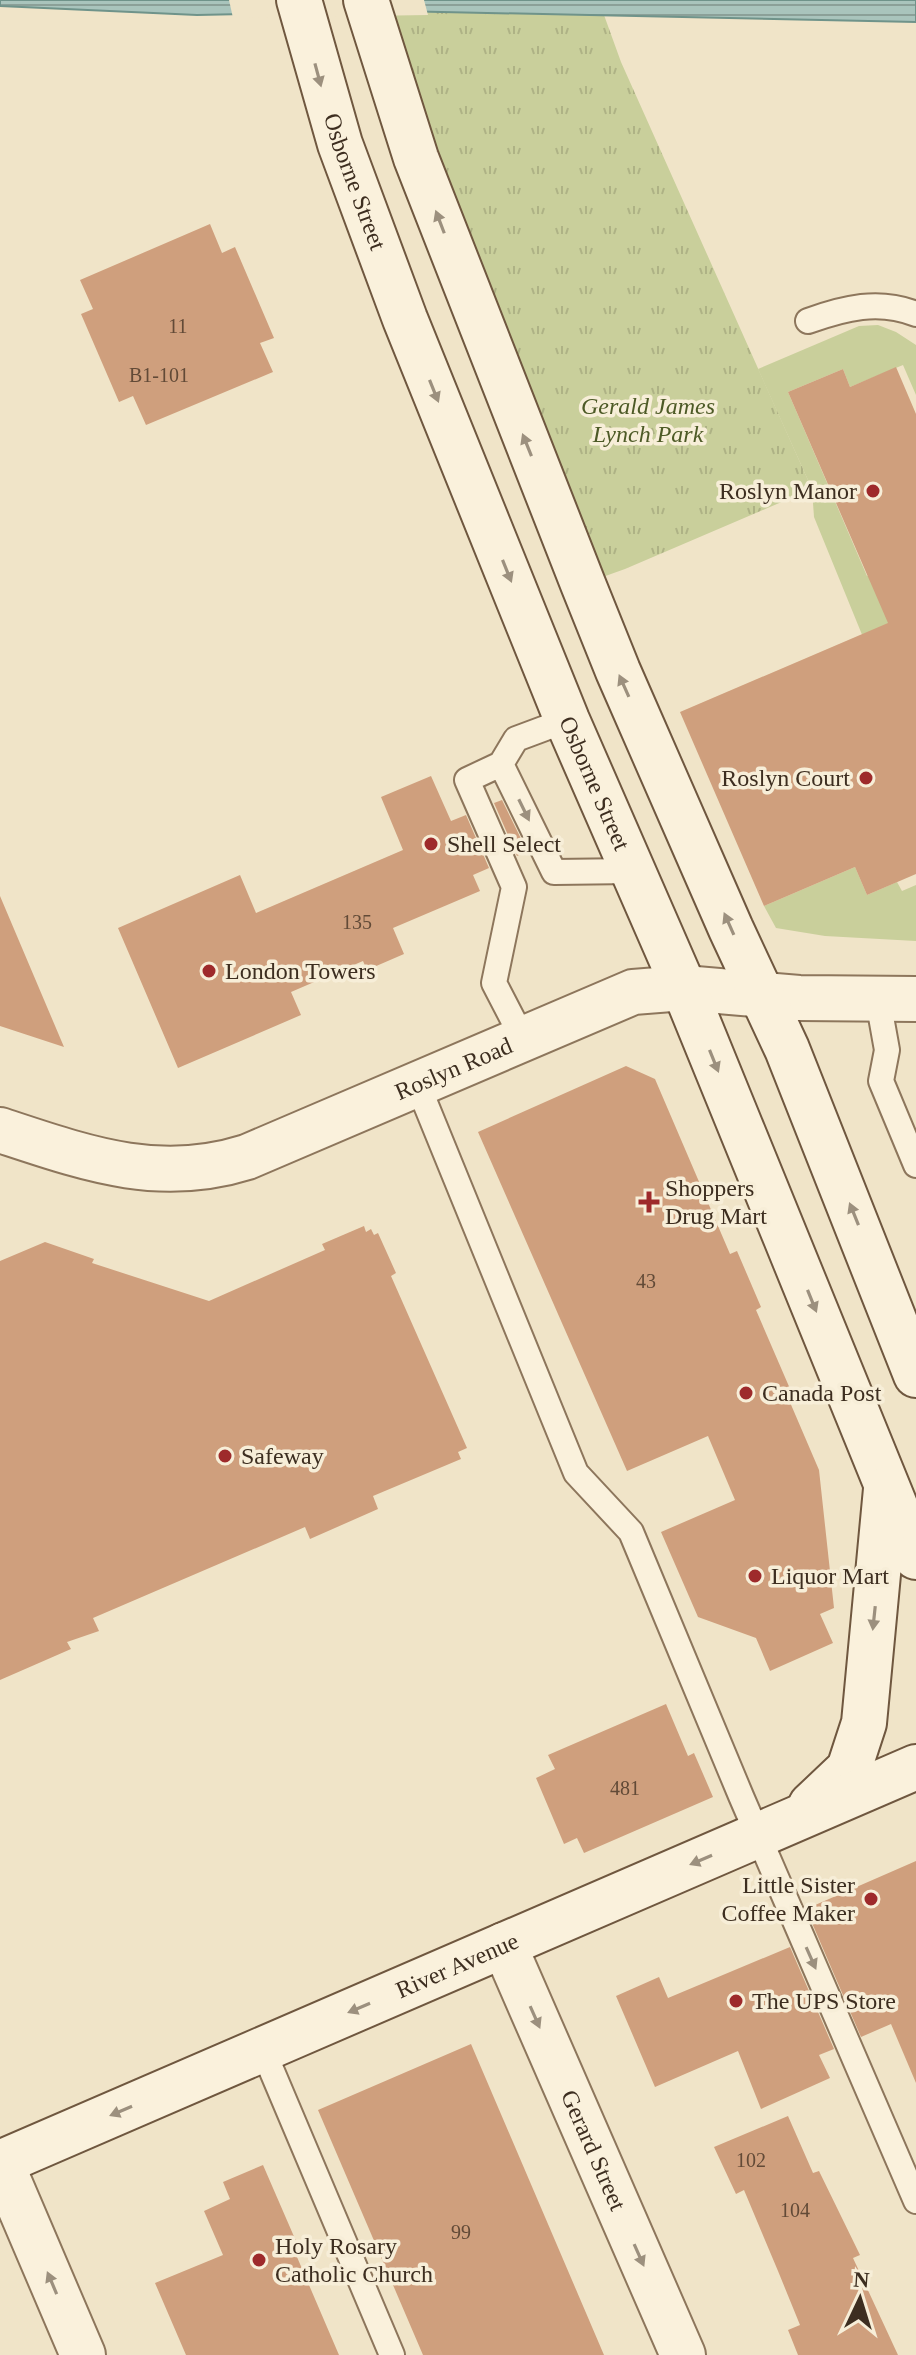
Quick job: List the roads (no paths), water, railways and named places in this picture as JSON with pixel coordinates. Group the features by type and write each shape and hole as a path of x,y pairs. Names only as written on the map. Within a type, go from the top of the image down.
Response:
{"main road":[{"name":"Osborne Street","path":"299,0 340,144 405,319 567,720 684,988 916,1557"},
{"path":"366,0 416,158 618,671 763,994 879,1275 916,1375"},
{"name":"Roslyn Road","path":"0,1130 115,1165 141,1169 199,1168 247,1157 633,992 684,988 799,998 897,1000"},
{"path":"798,1818 849,1769 864,1723 887,1485"},
{"name":"River Avenue","path":"1,2163 916,1767"},
{"name":"Gerard Street","path":"504,1945 683,2355"},
{"path":"1,2163 83,2355"}],"lane":[{"path":"808,321 856,307 886,305 916,314"},
{"path":"523,1039 494,983 514,887 467,780 501,764 516,739 567,720"},
{"path":"501,764 554,872"},
{"path":"514,887 554,872 633,871"},
{"path":"897,1000 881,1081 916,1165"},
{"path":"417,1083 576,1473 631,1532 916,2201"},
{"path":"263,2050 392,2355"}],"water":[{"path":"0,0 916,0 916,22 396,11 197,15 0,6"}],"place":[{"name":"Roslyn Manor","path":"873,491"},
{"name":"Roslyn Court","path":"866,778"},
{"name":"Shell Select","path":"431,844"},
{"name":"London Towers","path":"209,971"},
{"name":"Shoppers Drug Mart","path":"649,1202"},
{"name":"Canada Post","path":"746,1393"},
{"name":"Safeway","path":"225,1456"},
{"name":"Liquor Mart","path":"755,1576"},
{"name":"Little Sister Coffee Maker","path":"871,1899"},
{"name":"The UPS Store","path":"736,2001"},
{"name":"Holy Rosary Catholic Church","path":"259,2260"}],"park label":[{"name":"Gerald James Lynch Park","path":"648,420"}]}
